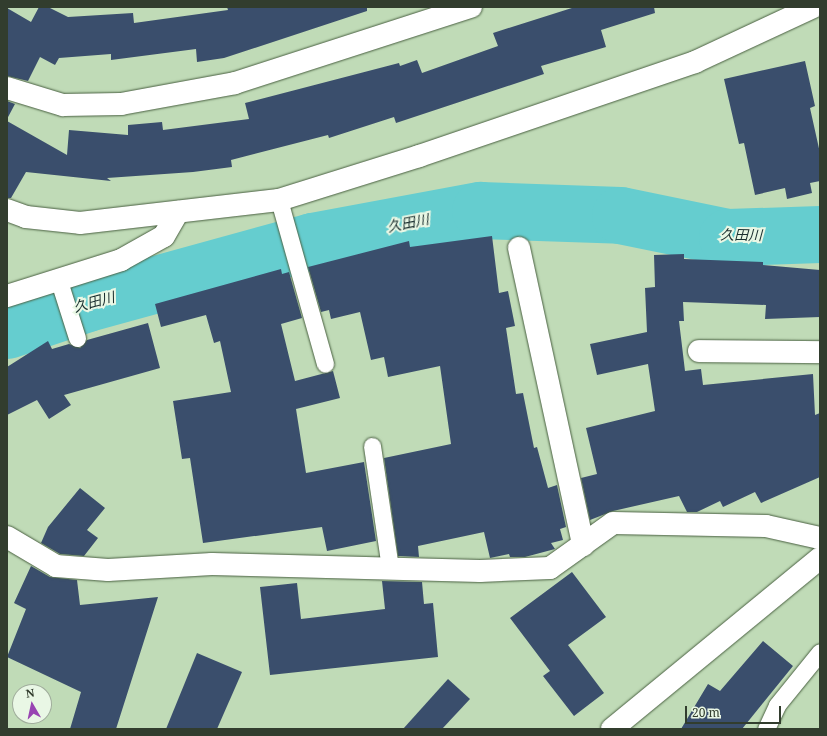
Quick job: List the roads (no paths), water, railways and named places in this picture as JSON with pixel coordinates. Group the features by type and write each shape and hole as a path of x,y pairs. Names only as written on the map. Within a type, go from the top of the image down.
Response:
{"street":[{"path":"7,88 63,105 121,104 235,83 471,7"},
{"path":"7,210 26,217 80,223 279,200 412,158 695,62 813,7"},
{"path":"7,296 61,287 121,260 164,236 178,212"},
{"path":"519,248 583,544"},
{"path":"700,351 820,352"},
{"path":"7,537 56,566 108,570 212,564 390,568 550,568 613,523 766,526 820,538"},
{"path":"612,729 820,558"}],"lane":[{"path":"279,200 325,364"},
{"path":"61,287 75,332"},
{"path":"372,446 390,568"},
{"path":"766,729 777,705 820,652"}],"waterway":[{"name":"久田川","path":"7,330 87,303 312,241 480,210 620,215 727,237 820,234"}]}
